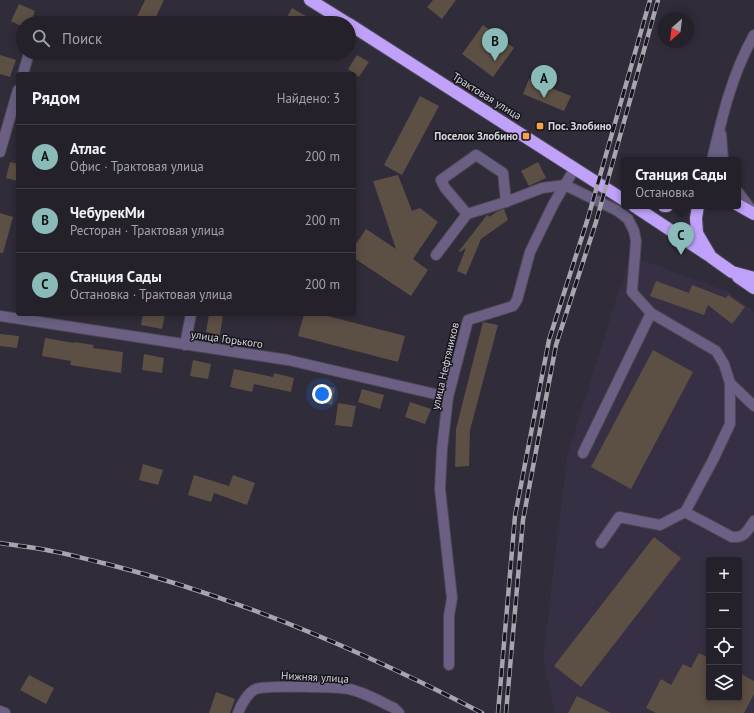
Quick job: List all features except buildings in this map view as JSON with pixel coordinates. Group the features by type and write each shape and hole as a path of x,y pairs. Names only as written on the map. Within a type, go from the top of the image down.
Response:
{"highway":[{"name":"Трактовая улица","path":"310,0 335,16"},
{"name":"Трактовая улица","path":"356,29 621,198"},
{"path":"610,191 621,194"},
{"path":"741,207 754,214"},
{"path":"639,209 711,257 754,288"},
{"path":"698,209 696,218 697,233 711,257"},
{"path":"732,272 754,278"}],"street":[{"path":"713,157 728,94 744,52 754,35"},
{"path":"24,72 27,60"},
{"path":"0,152 16,97"},
{"path":"721,124 723,157"},
{"path":"467,214 445,188 441,180 476,155 503,173 506,202"},
{"name":"улица Нефтяников","path":"449,664 449,616 452,598 440,489 442,449 448,397 468,320 513,306 517,300 530,252 554,203 576,168"},
{"path":"436,255 467,214 506,202 542,188 565,185 618,211 628,220 634,231 636,241 631,286 632,292 651,313 716,351 722,359 730,383 730,424 713,460 685,512 660,525 619,517 601,543"},
{"path":"741,196 754,214"},
{"path":"583,453 651,313"},
{"name":"улица Горького","path":"0,316 288,360 448,397"},
{"path":"185,345 191,316"},
{"path":"730,383 754,406"},
{"path":"685,512 732,537 739,538 746,534 754,521"},
{"name":"Нижняя улица","path":"238,713 244,701 256,689 270,686 349,689 394,708 399,713"},
{"path":"0,711 5,713"}],"shaded area":[{"path":"630,256 729,292 754,312 754,713 555,713 543,658 567,456"}],"railway":[{"path":"498,713 515,516 549,340 588,218 650,0"},
{"path":"506,713 523,520 556,345 596,222 658,0"},
{"path":"0,543 58,552 156,577 204,592 251,609 345,647 482,713"}],"place":[{"name":"ЧебурекМи","path":"495,61"},
{"name":"Атлас","path":"544,98"},
{"name":"Пос. Злобино","path":"540,126"},
{"name":"Поселок Злобино","path":"526,136"},
{"name":"Станция Сады","path":"681,255"}]}
